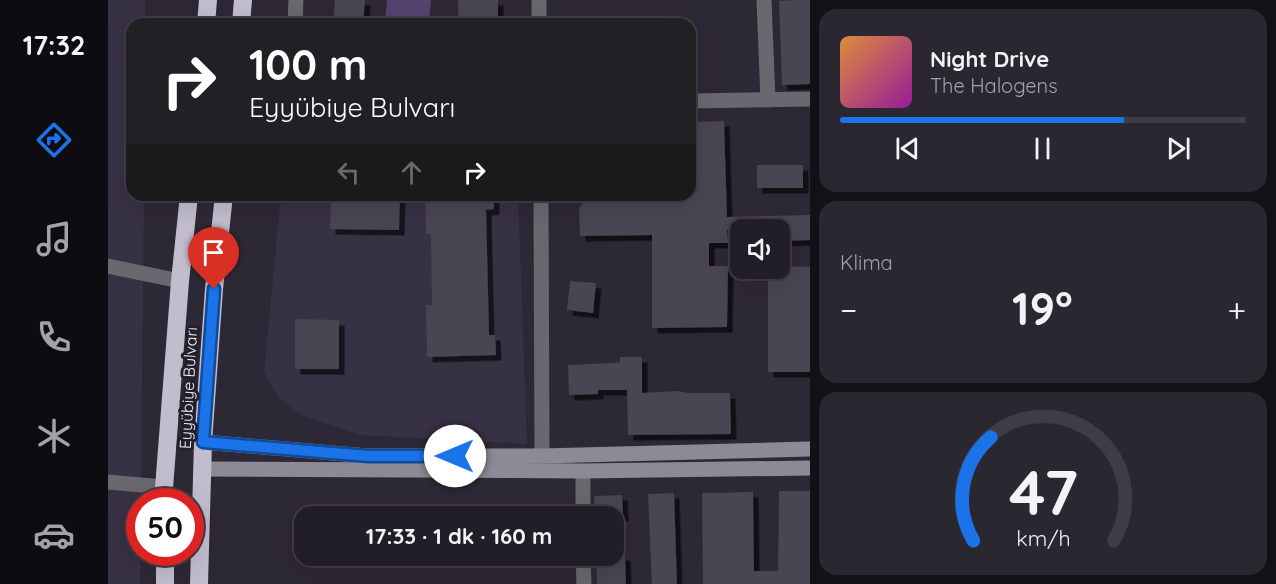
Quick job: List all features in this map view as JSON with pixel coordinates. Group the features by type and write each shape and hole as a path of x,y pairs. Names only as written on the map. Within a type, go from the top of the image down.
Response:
{"highway":[{"path":"206,18 208,0"},
{"path":"242,18 243,0"},
{"name":"Eyyübiye Bulvarı","path":"163,488 188,201"},
{"name":"Eyyübiye Bulvarı","path":"199,584 203,442 214,289 223,201"},
{"path":"165,566 165,584"}],"main road":[{"path":"203,442 368,456 542,456 810,448"},
{"path":"203,469 583,471 810,468"}],"street":[{"path":"294,18 296,0"},
{"path":"538,0 539,18"},
{"path":"764,0 768,100"},
{"path":"696,101 810,99"},
{"path":"541,201 542,456"},
{"path":"108,266 180,281"},
{"path":"583,471 583,506"},
{"path":"108,482 136,488"},
{"path":"583,566 584,584"}],"shaded area":[{"path":"108,0 145,0 145,18 126,18 126,201 144,201 141,488 126,488 126,566 140,566 140,584 108,584"},
{"path":"387,0 431,0 430,18 385,18"},
{"path":"280,201 518,201 527,444 361,435 303,416 279,398 264,372"}],"building":[{"path":"335,0 365,0 364,18 334,18"},
{"path":"458,0 498,0 498,18 458,18"},
{"path":"810,0 810,84 782,85 779,1"},
{"path":"724,121 727,217 810,215 810,240 790,241 790,219 730,219 730,230 727,230 728,243 709,243 709,266 728,266 727,327 652,328 652,235 580,236 579,206 582,206 582,201 696,201 696,122"},
{"path":"757,165 803,165 803,188 757,188"},
{"path":"331,201 400,201 399,230 330,229"},
{"path":"425,201 494,201 494,209 486,210 489,335 495,335 496,355 427,357 426,305 432,305 431,234 426,234"},
{"path":"790,266 810,267 810,372 768,372 768,279 790,279"},
{"path":"570,281 596,283 593,313 567,310"},
{"path":"295,319 339,320 339,369 295,369"},
{"path":"620,357 642,357 642,393 678,391 730,393 731,434 628,435 627,390 598,390 598,394 569,395 568,365 614,363 620,362"},
{"path":"779,491 810,491 810,584 703,584 702,493 753,492 754,571 778,571"},
{"path":"674,493 677,584 652,584 648,494"},
{"path":"622,495 623,506 594,506 594,496"},
{"path":"625,555 626,584 597,584 596,566 624,566"}],"route":[{"path":"214,289 203,442 368,456 455,456"}]}
